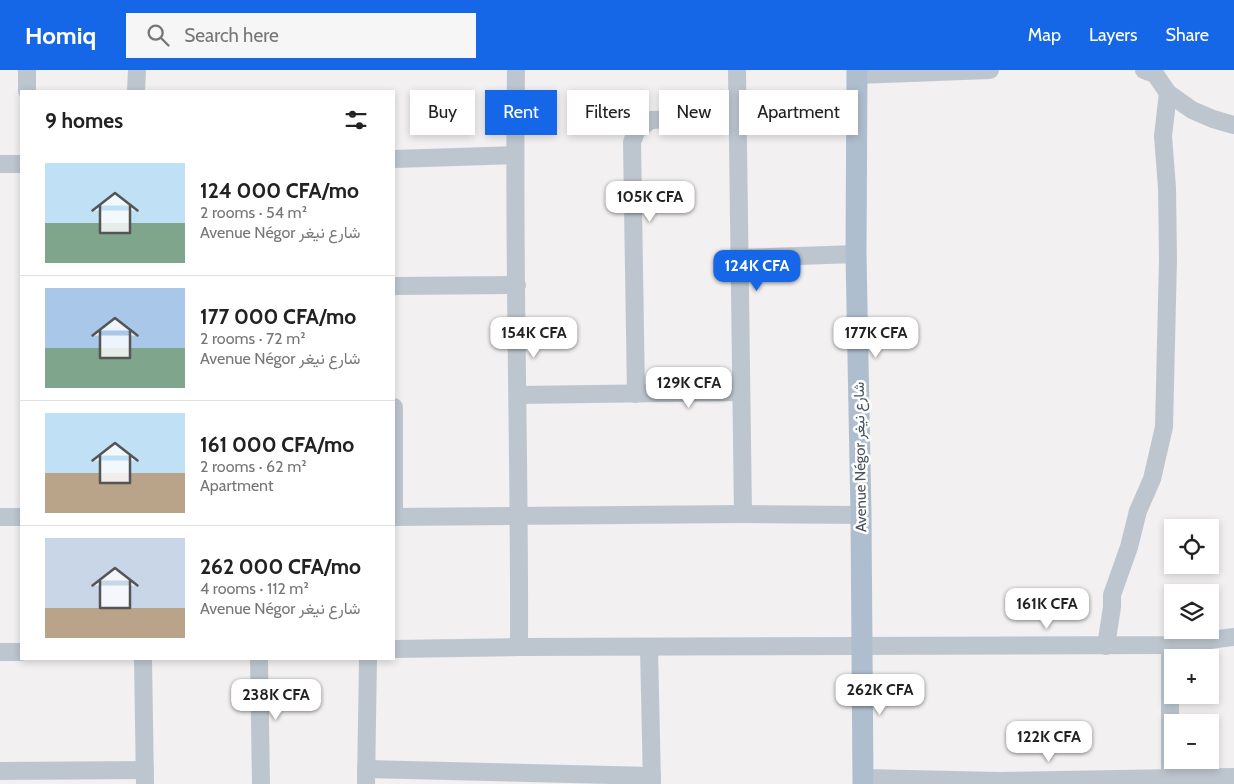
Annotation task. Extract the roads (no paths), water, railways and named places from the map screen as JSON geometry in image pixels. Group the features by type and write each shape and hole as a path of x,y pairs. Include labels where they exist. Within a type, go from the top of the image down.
{"main road":[{"name":"Avenue Négor شارع نيغر","path":"857,72 856,254 861,515 863,781"}],"street":[{"path":"27,70 27,90"},
{"path":"136,90 137,70"},
{"path":"516,70 515,155 520,516 519,647"},
{"path":"737,70 743,514"},
{"path":"857,72 990,70"},
{"path":"1144,70 1155,74 1168,92 1192,110 1213,119 1234,124"},
{"path":"1106,646 1112,595 1129,547 1138,510 1152,479 1164,427 1168,259 1167,188 1163,136 1168,92"},
{"path":"636,394 632,142 637,130 651,120 737,117"},
{"path":"395,159 515,155"},
{"path":"0,164 20,164"},
{"path":"740,258 856,254"},
{"path":"395,286 517,285"},
{"path":"518,395 741,392"},
{"path":"395,517 743,514 861,515"},
{"path":"0,517 20,517"},
{"path":"395,649 1106,646 1170,645 1234,637"},
{"path":"1170,645 1170,780"},
{"path":"368,660 366,777 652,780 649,647"},
{"path":"0,652 20,652"},
{"path":"0,771 145,777 143,660"},
{"path":"260,660 260,784"},
{"path":"863,781 1000,782 1170,780 1234,777"}]}
